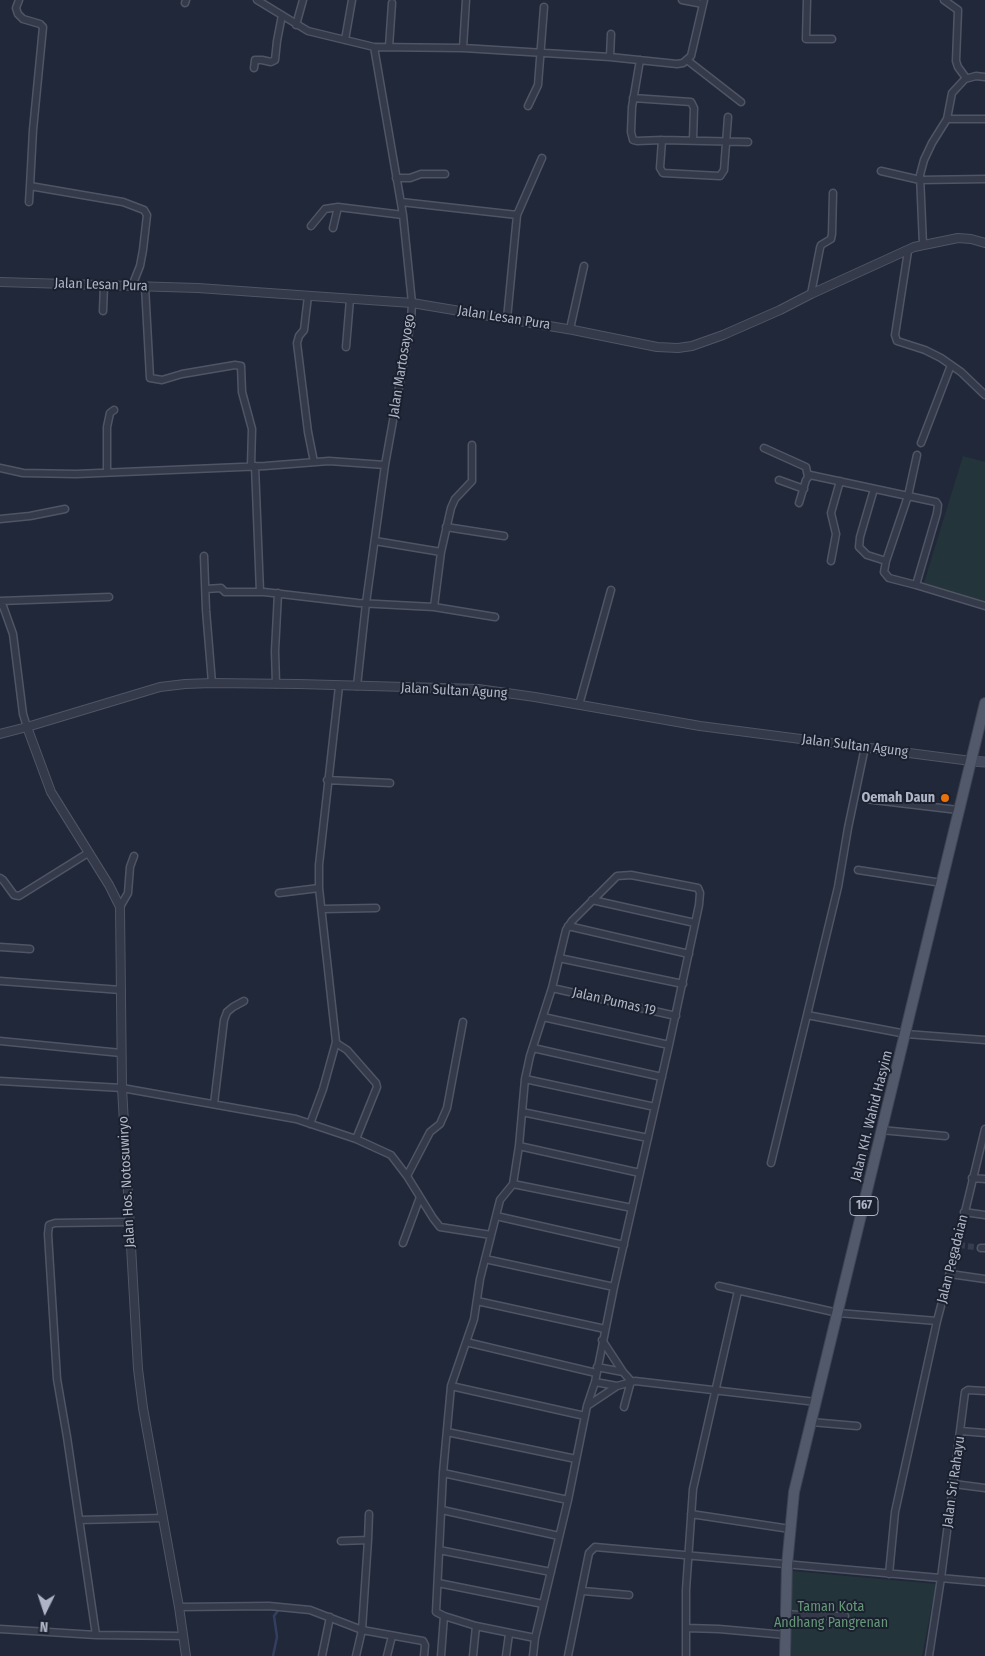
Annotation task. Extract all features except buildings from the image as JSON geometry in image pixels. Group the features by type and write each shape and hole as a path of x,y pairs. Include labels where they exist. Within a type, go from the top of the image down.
{"main road":[{"name":"Jalan KH. Wahid Hasyim","path":"785,1656 787,1565 794,1492 985,703"},
{"path":"971,761 985,762"}],"street":[{"path":"19,0 16,8 18,14 23,19 43,26 33,130 29,202"},
{"path":"258,0 308,31 374,47 463,48 610,57 677,64 688,60 693,50 704,2 682,0"},
{"path":"296,25 303,0"},
{"path":"345,40 352,0"},
{"path":"463,48 466,0"},
{"path":"807,0 806,39 832,39"},
{"path":"944,0 958,10 956,61 966,78"},
{"path":"389,47 392,3"},
{"path":"528,106 538,85 544,7"},
{"path":"254,68 255,60 271,62 275,60 282,15"},
{"path":"610,57 611,34"},
{"name":"Jalan Martosayogo","path":"358,686 366,603 386,465 406,353 412,303 403,215 374,47"},
{"path":"640,60 633,98 630,132 633,140 748,142"},
{"path":"688,60 741,102"},
{"path":"923,245 920,175 930,147 947,119 952,92 966,78 985,77"},
{"path":"633,98 691,102 694,108 693,140"},
{"path":"662,140 660,168 663,173 716,177 723,174 724,170 728,117"},
{"path":"947,119 985,119"},
{"path":"507,319 517,215 542,158"},
{"path":"881,171 920,180 985,179"},
{"path":"396,178 410,178 421,174 445,174"},
{"path":"30,186 124,202 146,212 140,266 132,286"},
{"path":"811,294 820,248 823,243 829,242 832,234 833,194"},
{"path":"401,202 517,215"},
{"path":"311,226 325,209 338,207 403,215"},
{"path":"333,228 338,207"},
{"name":"Jalan Lesan Pura","path":"0,282 198,288 412,303 570,329 665,348 686,348 701,344 780,310 908,250 958,238 985,243"},
{"path":"908,250 895,338 897,341 925,350 952,365 985,395"},
{"path":"570,329 584,266"},
{"path":"103,311 104,285"},
{"path":"145,286 150,378 162,380 182,374 235,365 242,366 242,392 252,430 252,466 260,592"},
{"path":"308,296 304,330 299,336 297,343 308,432 314,462"},
{"path":"346,348 350,299"},
{"path":"921,443 952,365"},
{"path":"108,472 107,427 110,413 114,410"},
{"path":"434,607 441,552 454,499 472,481 472,445"},
{"path":"764,448 806,467 808,477 799,503"},
{"path":"917,455 908,496 884,572 886,576 985,606"},
{"path":"0,468 38,474 76,474 314,462 351,461 386,465"},
{"path":"808,477 814,475 934,501 938,505 916,585"},
{"path":"779,480 804,488"},
{"path":"831,561 836,534 831,514 840,481"},
{"path":"874,489 860,537 859,547 867,556 886,561"},
{"path":"0,519 30,516 65,509"},
{"path":"446,527 504,536"},
{"path":"375,542 441,552"},
{"path":"204,556 212,683"},
{"path":"206,589 221,588 225,592 278,593 322,600 434,607 495,617"},
{"path":"579,705 611,590"},
{"path":"276,684 274,650 278,593"},
{"path":"27,728 23,714 12,634 1,603 109,597"},
{"name":"Jalan Sultan Agung","path":"0,734 27,728 160,687 185,684 276,684 478,689 700,726 971,761"},
{"path":"310,1124 324,1089 336,1043 319,888 319,865 339,686"},
{"name":"Jalan Hos. Notosuwiryo","path":"27,728 51,792 109,885 120,907 122,1088 138,1369 186,1656"},
{"path":"771,1163 838,887 864,747"},
{"path":"328,780 390,783"},
{"path":"865,798 958,810"},
{"path":"0,878 4,880 14,895 19,896 88,853"},
{"path":"120,907 128,893 130,868 134,856"},
{"path":"858,870 942,883"},
{"path":"533,1656 535,1638 568,1500 587,1406 676,1016 700,893 700,890 694,886 631,875 618,876 568,926 526,1079 513,1184 500,1200 485,1258 477,1301 451,1386 443,1474 436,1613 476,1626 535,1638"},
{"path":"279,893 319,888"},
{"path":"592,900 695,923"},
{"path":"322,909 376,908"},
{"path":"568,926 689,954"},
{"path":"0,947 30,949"},
{"path":"559,958 683,984"},
{"path":"0,981 121,990"},
{"name":"Jalan Pumas 19","path":"552,988 676,1016"},
{"path":"214,1104 224,1020 227,1012 233,1006 244,1001"},
{"path":"807,1015 906,1034 985,1040"},
{"path":"543,1018 669,1046"},
{"path":"407,1176 430,1132 440,1124 447,1108 463,1022"},
{"path":"0,1041 121,1053"},
{"path":"336,1043 350,1055 377,1087 356,1139"},
{"path":"533,1048 662,1077"},
{"path":"526,1079 655,1107"},
{"path":"0,1081 122,1088 288,1116 356,1139 391,1155 440,1227 491,1235"},
{"path":"522,1112 648,1138"},
{"name":"Jalan Pegadaian","path":"719,1286 838,1313 937,1321 958,1245 964,1212 985,1129"},
{"path":"881,1130 945,1136"},
{"path":"519,1146 640,1173"},
{"path":"972,1178 985,1179"},
{"path":"513,1184 632,1208"},
{"path":"403,1243 420,1197"},
{"path":"964,1212 985,1215"},
{"path":"496,1216 624,1246"},
{"path":"96,1635 57,1379 48,1234 50,1224 129,1222"},
{"path":"485,1258 614,1287"},
{"path":"950,1274 985,1279"},
{"path":"686,1656 686,1590 693,1489 738,1291"},
{"path":"477,1301 605,1329"},
{"path":"889,1574 895,1512 937,1321"},
{"path":"602,1340 632,1381"},
{"path":"466,1342 596,1370 624,1372"},
{"path":"624,1407 632,1381"},
{"path":"587,1406 617,1386 632,1381 816,1402"},
{"path":"594,1382 617,1386"},
{"path":"451,1386 585,1416"},
{"name":"Jalan Sri Rahayu","path":"929,1656 966,1392 972,1390 985,1391"},
{"path":"811,1422 857,1426"},
{"path":"447,1432 576,1460"},
{"path":"961,1432 985,1433"},
{"path":"443,1474 568,1500"},
{"path":"954,1484 985,1488"},
{"path":"442,1510 559,1536"},
{"path":"356,1656 362,1630 369,1514"},
{"path":"691,1514 790,1529"},
{"path":"79,1520 163,1518"},
{"path":"341,1540 368,1540"},
{"path":"568,1656 583,1591 589,1553 595,1548 985,1582"},
{"path":"439,1550 551,1572"},
{"path":"438,1583 543,1604"},
{"path":"583,1591 629,1595"},
{"path":"179,1608 287,1607 310,1610 362,1630 423,1641 425,1645 424,1656"},
{"path":"786,1614 845,1616"},
{"path":"441,1656 444,1616"},
{"path":"322,1656 330,1617"},
{"path":"473,1656 476,1626"},
{"path":"687,1628 720,1628 786,1635"},
{"path":"0,1629 96,1635 183,1636"},
{"path":"506,1656 509,1634"},
{"path":"387,1656 392,1636"}],"green space":[{"path":"963,456 985,462 985,603 924,583"},
{"name":"Taman Kota Andhang Pangrenan","path":"791,1571 936,1584 922,1656 789,1656"}],"waterway":[{"path":"273,1656 277,1637 274,1616 280,1608"}],"tunnel":[{"path":"959,1245 981,1248"}],"place":[{"name":"Oemah Daun","path":"945,798"}]}
